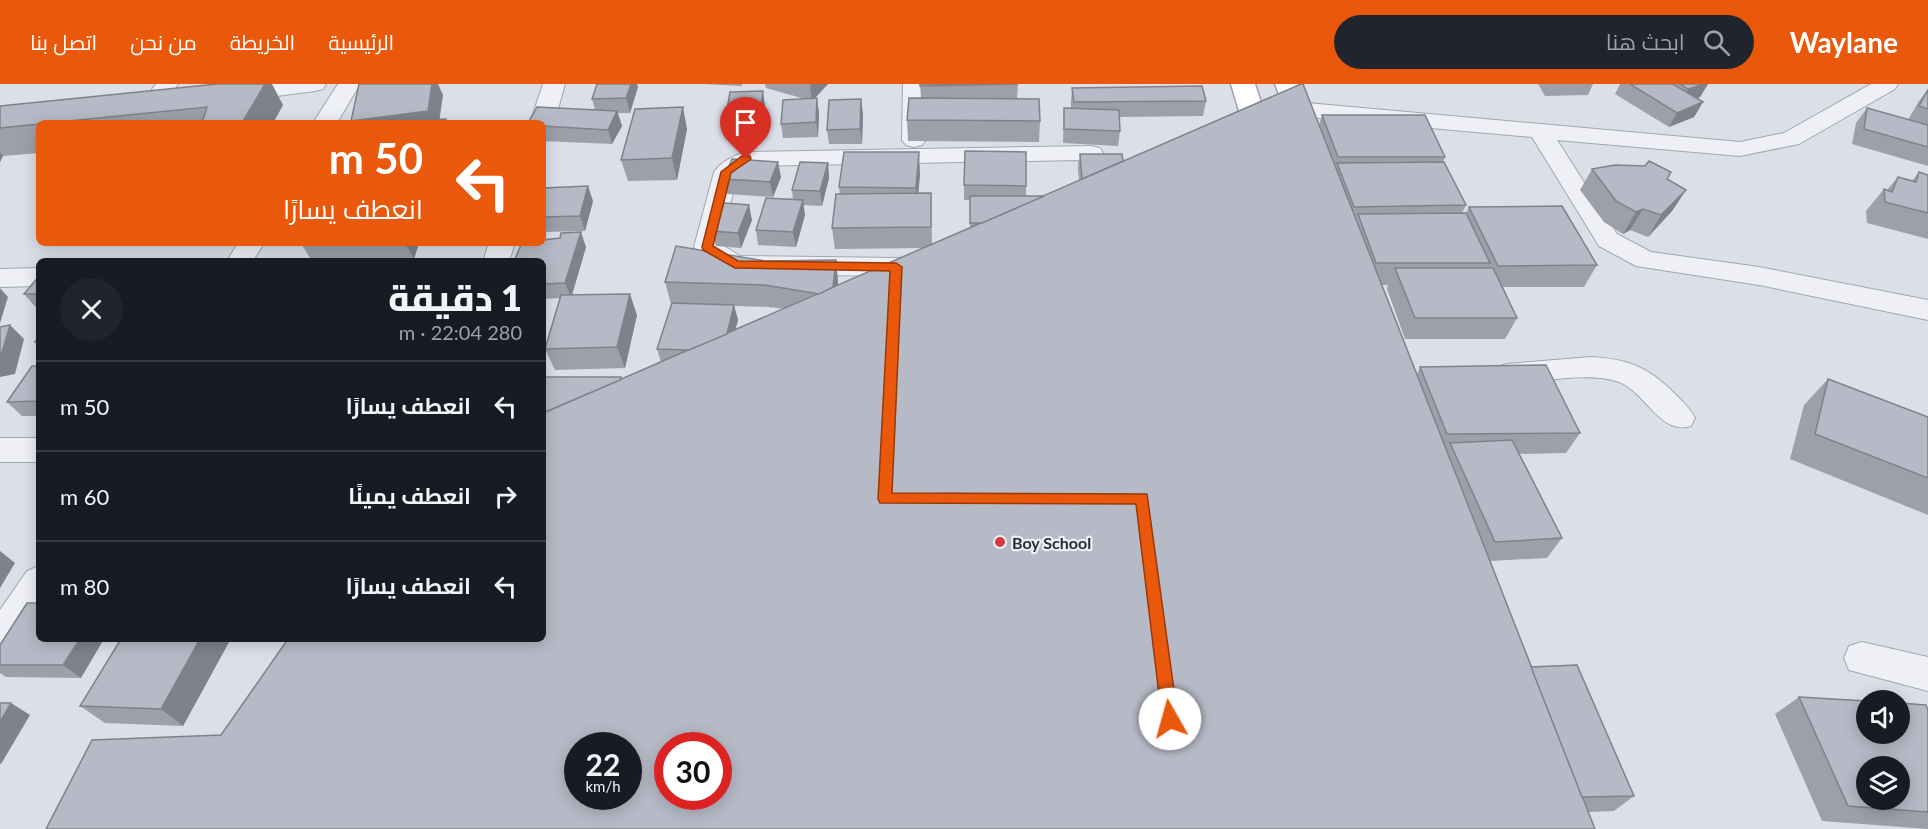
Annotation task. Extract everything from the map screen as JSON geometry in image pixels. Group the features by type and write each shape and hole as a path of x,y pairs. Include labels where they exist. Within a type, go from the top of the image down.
{"main road":[{"path":"1243,84 1271,173"},
{"path":"1291,97 1316,165"}],"street":[{"path":"167,84 141,106 187,101"},
{"path":"210,98 315,84"},
{"path":"327,120 349,84"},
{"path":"543,120 554,84"},
{"path":"914,84 914,156"},
{"path":"1291,97 1541,133 1740,149 1791,139 1887,84"},
{"path":"1541,133 1608,240 1645,260 1759,276 1928,310"},
{"path":"1091,153 1098,265 896,278 735,265 707,247 726,172 746,159 914,156 1091,153"},
{"path":"0,278 36,276"},
{"path":"1481,377 1588,367 1616,371 1635,377 1680,418"},
{"path":"0,450 36,450"},
{"path":"0,640 36,586"},
{"path":"1862,658 1928,674"}],"building":[{"path":"217,84 265,84 244,120 203,120 207,107 79,120 36,120 36,124 0,128 0,106"},
{"path":"359,84 432,84 428,111 351,120"},
{"path":"597,84 631,84 626,98 592,99"},
{"path":"920,84 1018,84 920,86"},
{"name":"Boy School","path":"1303,84 1595,829 46,829 92,740 221,735 286,642 546,642 546,412"},
{"path":"1630,84 1673,84 1703,102 1677,113"},
{"path":"1680,84 1704,84 1688,89"},
{"path":"1202,86 1206,101 1074,102 1072,88"},
{"path":"1928,90 1928,109 1919,106"},
{"path":"763,91 759,122 725,123 730,92"},
{"path":"817,98 816,122 781,124 783,100"},
{"path":"909,98 1039,99 1040,121 907,120"},
{"path":"861,99 860,129 827,130 829,100"},
{"path":"537,107 617,111 608,130 546,126 546,120 530,120"},
{"path":"683,107 672,158 621,160 635,109"},
{"path":"1064,108 1119,110 1120,131 1064,129"},
{"path":"1867,108 1928,125 1928,147 1864,129"},
{"path":"1322,115 1425,115 1445,157 1338,157"},
{"path":"965,151 1026,152 1026,186 964,185"},
{"path":"844,152 919,152 916,188 839,187"},
{"path":"1080,154 1122,154 1123,161 1082,179"},
{"path":"732,159 778,162 770,182 724,179"},
{"path":"1649,161 1671,172 1667,179 1686,190 1661,215 1643,209 1636,212 1616,201 1592,169 1615,165 1645,166"},
{"path":"800,162 828,163 820,191 792,190"},
{"path":"1444,162 1466,205 1354,207 1337,163"},
{"path":"1919,172 1928,175 1928,213 1885,202 1884,189 1892,192 1898,177 1916,182"},
{"path":"588,186 580,216 546,217 546,188"},
{"path":"931,193 931,227 832,228 836,194"},
{"path":"970,196 1044,196 982,223 970,223"},
{"path":"766,198 803,200 793,232 756,230"},
{"path":"724,203 749,205 738,233 712,231"},
{"path":"1562,206 1597,265 1498,266 1469,207"},
{"path":"1466,213 1490,263 1376,263 1358,214"},
{"path":"581,232 565,283 546,284 546,258 515,258 521,246 546,246 546,240 560,238 561,233"},
{"path":"676,246 765,261 836,260 833,287 819,294 765,285 665,282"},
{"path":"1395,268 1493,268 1517,318 1415,318"},
{"path":"36,280 36,294 24,294"},
{"path":"630,294 617,347 546,349 561,295"},
{"path":"672,303 734,305 727,334 689,350 657,349"},
{"path":"10,325 0,359 0,327"},
{"path":"1546,365 1580,433 1447,434 1420,367"},
{"path":"32,366 36,366 36,401 7,402"},
{"path":"546,377 621,377 620,380 546,412"},
{"path":"1828,379 1928,417 1928,478 1815,434"},
{"path":"1512,440 1562,538 1495,542 1450,443"},
{"path":"27,603 36,603 36,642 78,642 63,665 0,665 0,645"},
{"path":"119,642 198,642 161,709 80,706"},
{"path":"1577,665 1634,796 1582,797 1531,667"},
{"path":"1799,697 1856,700 1856,744 1910,744 1910,704 1926,705 1928,710 1928,812 1901,810 1910,810 1910,756 1856,756 1856,807 1848,806"},
{"path":"0,703 11,703 0,722"}],"place":[{"name":"Boy School","path":"1000,542"}],"route":[{"path":"746,159 726,172 707,247 735,265 896,267 885,499 1142,498 1170,719"}]}
